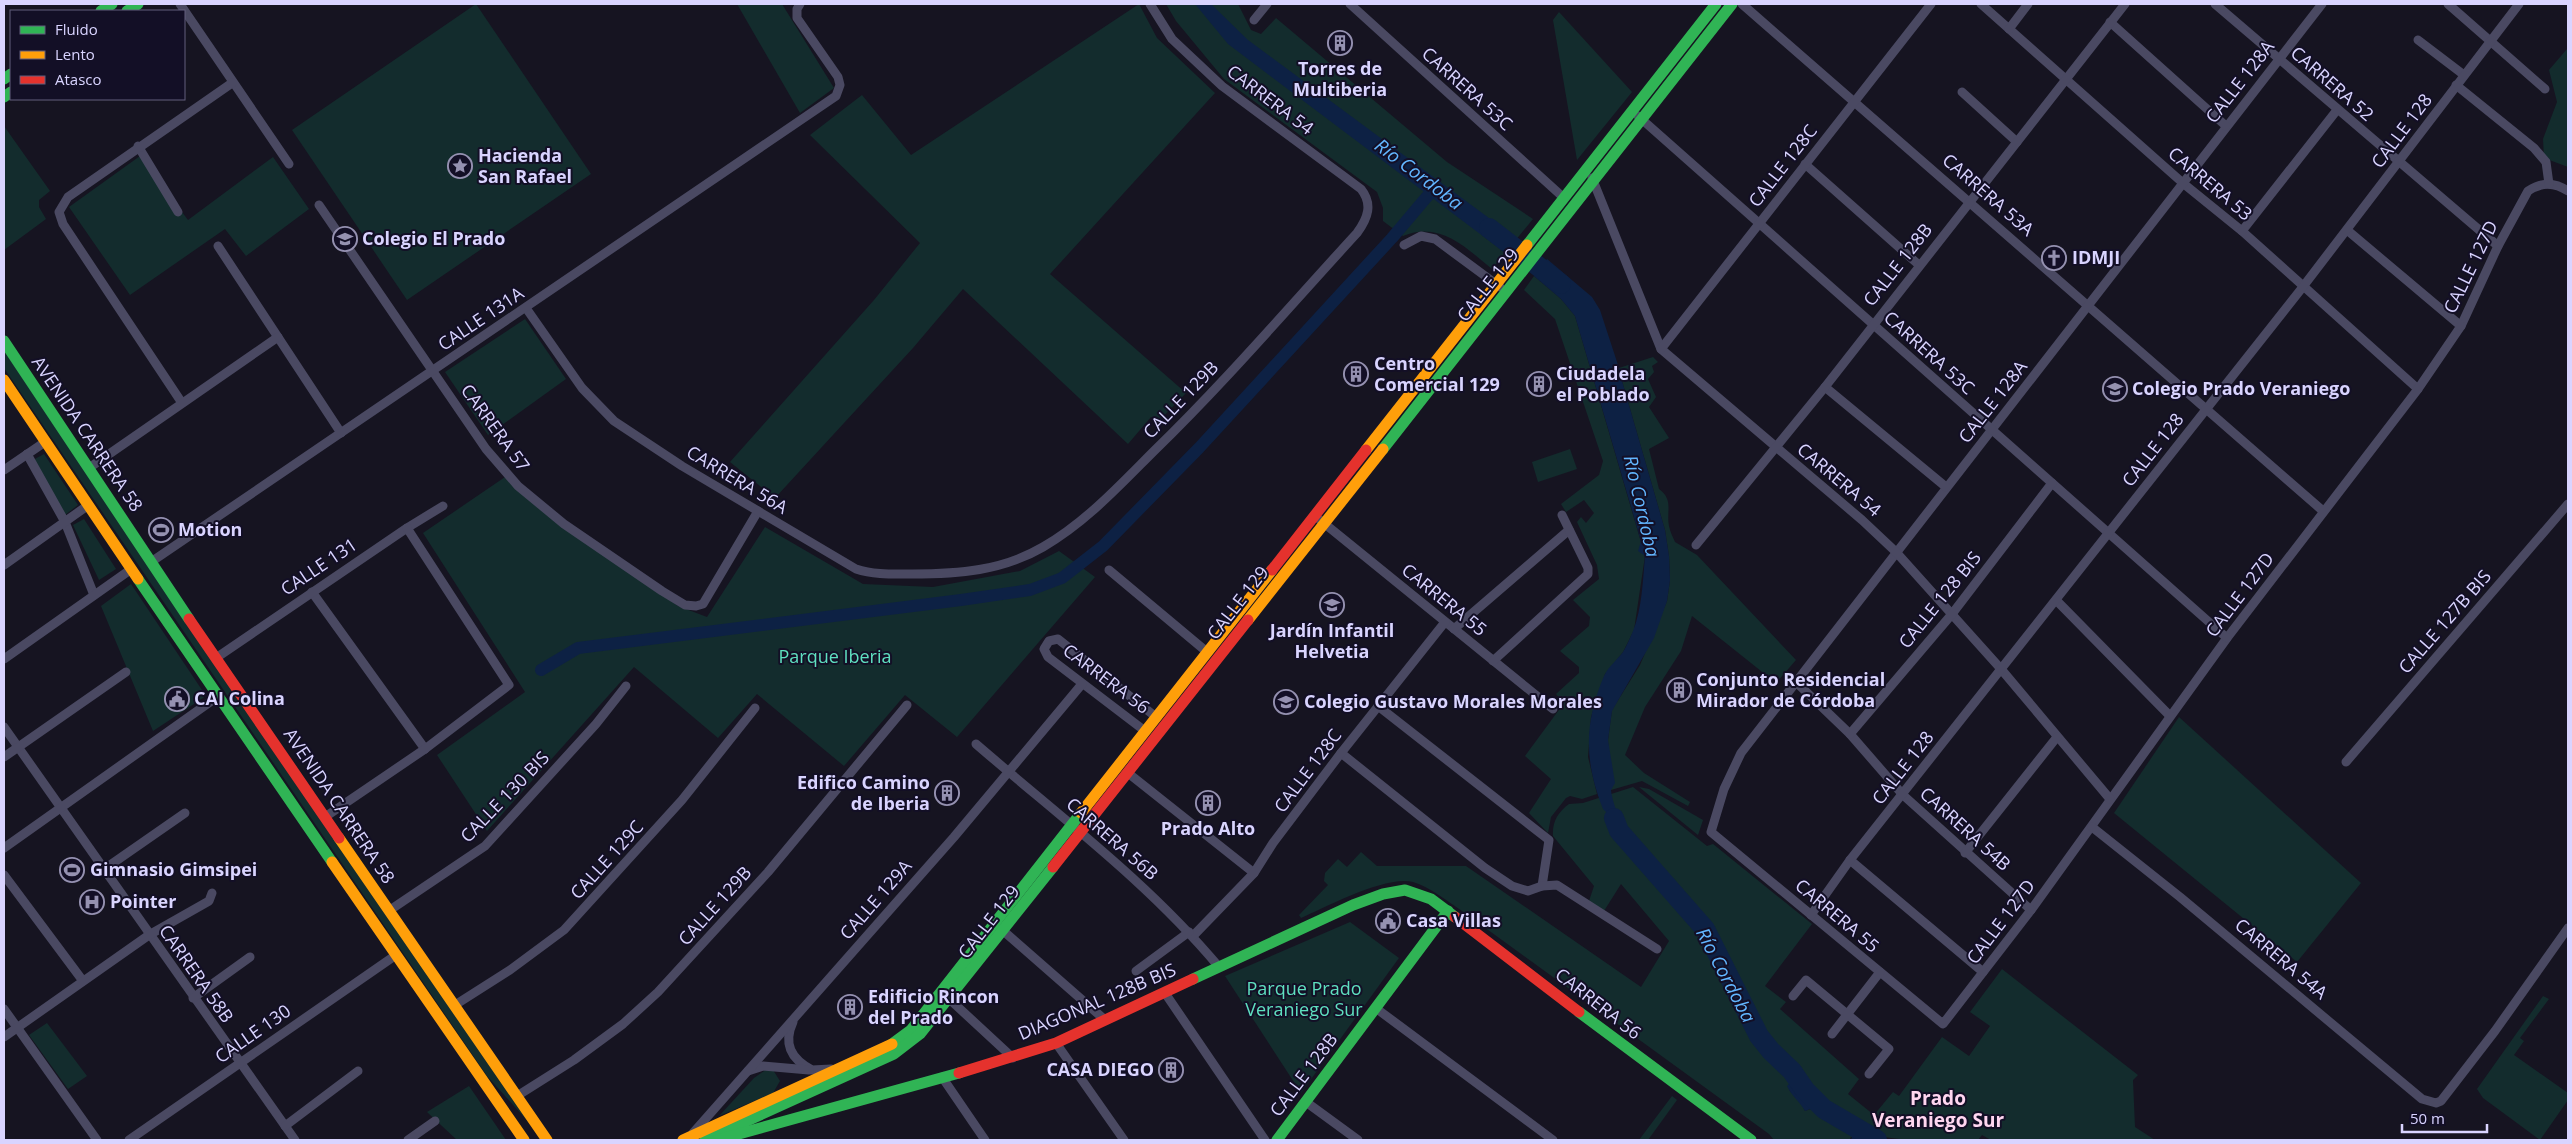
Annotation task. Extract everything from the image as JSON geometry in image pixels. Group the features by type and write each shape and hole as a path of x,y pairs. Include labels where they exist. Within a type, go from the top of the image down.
{"main road":[{"name":"CALLE 129","path":"1000,927 1081,833 1323,523 1501,288 1505,272 1716,4"},
{"name":"CALLE 129","path":"705,1140 844,1078 907,1046 920,1034 1072,826 1314,515 1501,288 1515,279 1732,4"},
{"name":"AVENIDA CARRERA 58","path":"4,341 216,658 547,1140"},
{"path":"4,380 7,393 45,442 217,697 524,1140"},
{"name":"DIAGONAL 128B BIS","path":"717,1140 1013,1058 1056,1043 1352,905 1405,890 1423,895"},
{"name":"CARRERA 56","path":"1423,895 1448,911 1681,1090 1752,1140"},
{"name":"CALLE 128B","path":"1277,1140 1448,911"},
{"name":"CALLE 129","path":"687,1137 904,1037 946,996"}],"street":[{"name":"CARRERA 54","path":"1150,4 1172,39 1222,86 1361,188 1366,196 1368,216"},
{"path":"1254,20 1267,4"},
{"name":"CARRERA 53C","path":"1350,4 1564,198"},
{"name":"CARRERA 53A","path":"1742,4 2323,511"},
{"name":"CALLE 128C","path":"1661,349 1931,4"},
{"name":"CARRERA 53","path":"1981,4 2184,184 2242,231 2302,288 2418,389"},
{"path":"2009,29 2028,4"},
{"name":"CALLE 128B","path":"1696,545 1825,387 2125,4"},
{"name":"CARRERA 52","path":"2215,4 2498,246"},
{"name":"CALLE 128A","path":"1711,832 1724,789 1741,753 2322,4"},
{"path":"2448,4 2545,88"},
{"name":"CALLE 128","path":"1810,915 1850,860 2302,288 2519,4"},
{"name":"CALLE 131A","path":"151,562 828,102 840,91 840,85 800,23 798,6"},
{"path":"185,12 289,164"},
{"path":"2110,22 2226,126"},
{"path":"2418,40 2464,75"},
{"path":"182,403 63,224 59,212 68,197 138,146 232,83"},
{"path":"2456,85 2534,148 2546,162 2549,184 2568,191"},
{"path":"1962,92 2017,142"},
{"name":"CARRERA 53C","path":"1632,110 1991,431 2227,638"},
{"path":"2242,231 2337,110"},
{"path":"138,146 178,212"},
{"path":"1805,164 1919,265"},
{"name":"CARRERA 54","path":"1588,166 1661,349 1862,520 1896,552 2001,670 2110,799"},
{"name":"CALLE 127D","path":"1943,1024 2031,910 2227,638 2418,389 2461,326 2498,246 2528,191 2536,186 2549,184"},
{"name":"CARRERA 57","path":"319,204 486,448 518,486 564,524 662,591 686,605 696,606 703,604 758,512"},
{"name":"CALLE 129B","path":"988,569 1013,561 1043,547 1097,508 1188,418 1357,233 1368,216"},
{"path":"2346,230 2461,326"},
{"path":"1404,245 1421,236 1435,239 1501,288"},
{"path":"218,246 341,433"},
{"name":"CARRERA 56A","path":"526,308 577,383 614,421 682,466 856,569 868,573 937,574 988,569"},
{"path":"89,468 278,337"},
{"path":"1825,387 1946,488"},
{"path":"4,470 45,442"},
{"path":"27,454 65,522 94,595"},
{"name":"CALLE 128 BIS","path":"1850,734 1952,614 2052,483"},
{"name":"CALLE 127B BIS","path":"2346,762 2568,504"},
{"path":"4,565 87,506"},
{"name":"CALLE 131","path":"216,658 407,528 443,506"},
{"name":"CARRERA 55","path":"1314,515 1553,710"},
{"path":"1493,661 1588,574 1588,568 1562,515"},
{"path":"325,817 425,749 509,685 407,528"},
{"path":"1454,629 1569,530"},
{"path":"4,659 130,570"},
{"path":"1109,570 1207,652"},
{"path":"312,592 425,749"},
{"path":"2056,600 2170,716"},
{"name":"CALLE 128C","path":"1136,971 1191,934 1254,873 1273,843 1341,753 1445,622"},
{"name":"CARRERA 56","path":"1145,731 1048,657 1044,649 1049,641 1058,639 1156,717"},
{"path":"4,757 126,672"},
{"name":"CARRERA 54B","path":"1797,683 1850,734 1903,795 2031,910"},
{"name":"CALLE 129A","path":"687,1137 797,1015 1008,773 1082,684"},
{"name":"CALLE 130 BIS","path":"390,910 485,846 596,724 626,686"},
{"path":"4,848 217,697"},
{"name":"CALLE 129B","path":"517,1096 574,1060 623,1024 658,992 768,872 908,705"},
{"path":"1378,706 1549,840 1542,886"},
{"name":"CALLE 129C","path":"455,1004 510,970 564,930 682,800 756,708"},
{"name":"CARRERA 58B","path":"4,727 193,998 295,1140"},
{"path":"1966,853 2057,737"},
{"name":"CARRERA 56B","path":"976,744 1145,888 1191,934 1219,967"},
{"path":"1341,753 1512,886 1528,891 1542,886 1557,885 1657,949"},
{"path":"1128,773 1254,873"},
{"path":"103,870 185,813"},
{"name":"CARRERA 54A","path":"2092,827 2189,904 2422,1099 2436,1103 2441,1101 2449,1092 2495,1032 2568,928"},
{"name":"CARRERA 55","path":"1711,832 1943,1024"},
{"path":"1850,860 1983,972"},
{"path":"4,875 83,981"},
{"path":"4,1036 149,935 209,901 212,893"},
{"path":"1000,927 1105,1020"},
{"name":"CALLE 130","path":"129,1140 396,955"},
{"path":"193,998 250,957"},
{"path":"1832,1034 1880,972"},
{"path":"1793,996 1806,980 1889,1049 1869,1074"},
{"path":"1165,993 1264,1140"},
{"path":"946,996 1013,1058"},
{"path":"4,1009 97,1140"},
{"path":"1376,1009 1553,1140"},
{"path":"797,1015 790,1028 788,1046 798,1061 812,1070"},
{"path":"1056,1043 1124,1140"},
{"name":"CALLE 129","path":"748,1071 763,1066 812,1070 840,1068"},
{"path":"285,1126 358,1071"},
{"path":"942,1077 984,1140"},
{"path":"1306,1102 1358,1140"},
{"path":"408,1140 435,1121"}],"green space":[{"path":"476,4 591,174 407,300 292,130"},
{"path":"737,4 782,4 834,88 800,113"},
{"path":"1139,4 1157,38 1215,93 1050,274 1186,393 1158,422 1151,417 1128,444 963,289 913,348 775,498 730,462 874,300 920,243 810,135 862,95 911,155"},
{"path":"1166,4 1238,4 1251,30 1261,34 1276,18 1447,162 1533,219 1492,269 1462,245 1440,234 1416,232 1403,236 1383,221 1383,208 1377,192 1224,79 1176,21"},
{"path":"1559,12 1632,92 1577,160 1553,20"},
{"path":"2567,49 2568,167 2544,158 2543,139 2557,102 2549,70"},
{"path":"4,126 50,191 39,200 39,207 46,219 4,250"},
{"path":"140,156 188,220 273,157 309,209 246,256 225,229 130,295 69,207"},
{"path":"1534,276 1561,299 1575,316 1645,556 1634,630 1623,652 1605,674 1591,717 1588,757 1597,794 1582,799 1570,796 1566,798 1551,817 1548,833 1529,813 1551,779 1525,756 1564,703 1556,694 1579,673 1579,667 1560,651 1589,626 1590,617 1573,600 1599,579 1597,565 1577,522 1581,517 1586,523 1594,513 1584,500 1566,512 1561,504 1599,475 1603,461 1555,319 1524,290"},
{"path":"525,319 566,379 488,435 445,372"},
{"path":"4,350 532,1126 487,1076 4,368"},
{"path":"1653,357 1658,362 1652,366 1654,372 1648,379 1656,397 1649,407 1669,438 1649,449 1659,489 1664,493 1668,502 1668,521 1675,542 1697,555 1796,660 1776,683 1692,616 1681,651 1645,707 1625,755 1644,773 1690,802 1688,806 1642,781 1611,790 1608,740 1612,710 1640,665 1667,601 1670,580 1665,530 1622,381 1627,372 1619,368"},
{"path":"1570,449 1577,469 1538,482 1532,462"},
{"path":"44,454 78,505 65,515 33,460"},
{"name":"Parque Iberia","path":"505,477 678,606 707,617 765,527 863,584 933,587 1020,571 1059,551 1095,577 957,737 905,695 844,766 757,694 718,738 634,667 487,831 437,755 525,692 423,533"},
{"path":"84,519 116,569 99,580 73,525"},
{"path":"131,584 206,696 153,731 101,606"},
{"path":"2179,717 2361,883 2297,962 2114,813"},
{"path":"1633,787 1707,846 1713,844 1812,924 1765,986 1786,1002 1780,1009 1859,1079 1848,1094 1874,1115 1893,1092 1899,1096 1942,1037 1969,1056 1990,1026 1970,1012 2002,969 2138,1075 2133,1080 2135,1127 2155,1140 1991,1140 1982,1135 1978,1140 1919,1140 1888,1137 1864,1130 1850,1138 1851,1140 1774,1140 1769,1134 1462,911 1426,887 1413,882 1388,883 1356,893 1301,918 1299,915 1328,885 1324,881 1325,873 1338,859 1347,867 1361,852 1377,866 1466,866 1641,987 1669,941 1621,884 1604,911 1589,901 1594,886 1553,836 1556,818 1562,810 1569,804 1583,803","holes":["1792,1081 1800,1086 1816,1107 1805,1111 1800,1101 1789,1090"]},
{"path":"1639,787 1649,789 1703,820 1698,835"},
{"name":"Parque Prado Veraniego Sur","path":"1350,922 1399,958 1301,1093 1225,976"},
{"path":"2543,996 2549,999 2520,1038 2524,1041 2514,1055 2568,1093 2568,1100 2540,1140 2483,1098 2477,1089"},
{"path":"47,1023 87,1076 68,1089 29,1035"},
{"path":"767,1069 773,1070 780,1081 773,1093 719,1116 754,1078"},
{"path":"469,1086 506,1140 457,1140 427,1112"},
{"path":"1672,1096 1677,1100 1648,1140 1639,1140"}],"water":[{"path":"1195,4 1211,4 1248,40 1516,238 1504,252 1228,44"},
{"path":"1547,259 1592,297 1600,310 1619,368 1627,372 1622,381 1665,530 1669,556 1670,580 1667,601 1654,638 1612,711 1608,740 1615,783 1611,790 1619,828 1628,831 1628,844 1631,848 1627,849 1621,834 1615,832 1604,818 1607,813 1603,809 1592,775 1589,742 1590,726 1597,693 1604,676 1623,652 1636,622 1642,594 1645,556 1638,551 1641,541 1575,316 1561,299 1534,276"},
{"path":"1792,1081 1816,1107 1805,1111 1787,1086"},
{"path":"1864,1130 1872,1136 1888,1140 1851,1140 1853,1134"}],"waterway":[{"path":"541,670 578,648 961,600 1030,590 1062,578 1103,546 1199,448 1392,238 1436,186"},
{"name":"Río Cordoba","path":"1489,228 1561,284"},
{"name":"Río Cordoba","path":"1614,818 1619,831 1705,929 1759,1036 1771,1051 1792,1071 1805,1090 1824,1109 1877,1140"}],"traffic: fast":[{"path":"103,10 112,4"},
{"path":"129,10 138,4"},
{"path":"1527,245 1716,4"},
{"path":"1383,449 1732,4"},
{"path":"4,79 10,75"},
{"path":"4,97 10,93"},
{"path":"4,341 189,619"},
{"path":"138,579 332,862"},
{"path":"892,1044 911,1030 1081,813"},
{"path":"705,1140 894,1054 920,1034 1053,867"},
{"path":"1193,979 1353,905 1383,894 1405,890 1431,899 1455,917"},
{"path":"1277,1140 1448,911"},
{"path":"1579,1012 1751,1140"},
{"path":"717,1140 959,1073"}],"traffic: slow":[{"path":"1366,450 1527,245"},
{"path":"4,380 138,579"},
{"path":"1248,620 1383,449"},
{"path":"1081,813 1272,570"},
{"path":"339,838 547,1140"},
{"path":"332,862 524,1140"},
{"path":"683,1140 892,1044"}],"traffic: jam":[{"path":"1272,570 1366,450"},
{"path":"189,619 339,838"},
{"path":"1053,867 1248,620"},
{"path":"1455,917 1579,1012"},
{"path":"959,1073 1056,1043 1193,979"}],"place":[{"name":"Torres de Multiberia","path":"1340,43"},
{"name":"Hacienda San Rafael","path":"460,166"},
{"name":"Colegio El Prado","path":"345,239"},
{"name":"IDMJI","path":"2054,258"},
{"name":"Centro Comercial 129","path":"1356,374"},
{"name":"Ciudadela el Poblado","path":"1539,384"},
{"name":"Colegio Prado Veraniego","path":"2115,389"},
{"name":"Motion","path":"161,530"},
{"name":"Jardín Infantil Helvetia","path":"1332,605"},
{"name":"Conjunto Residencial Mirador de Córdoba","path":"1679,690"},
{"name":"CAI Colina","path":"177,699"},
{"name":"Colegio Gustavo Morales Morales","path":"1286,702"},
{"name":"Edifico Camino de Iberia","path":"947,793"},
{"name":"Prado Alto","path":"1208,803"},
{"name":"Gimnasio Gimsipei","path":"72,870"},
{"name":"Pointer","path":"92,902"},
{"name":"Casa Villas","path":"1388,921"},
{"name":"Edificio Rincon del Prado","path":"850,1007"},
{"name":"CASA DIEGO","path":"1171,1070"}],"district":[{"name":"Prado Veraniego Sur","path":"1938,1109"}]}
